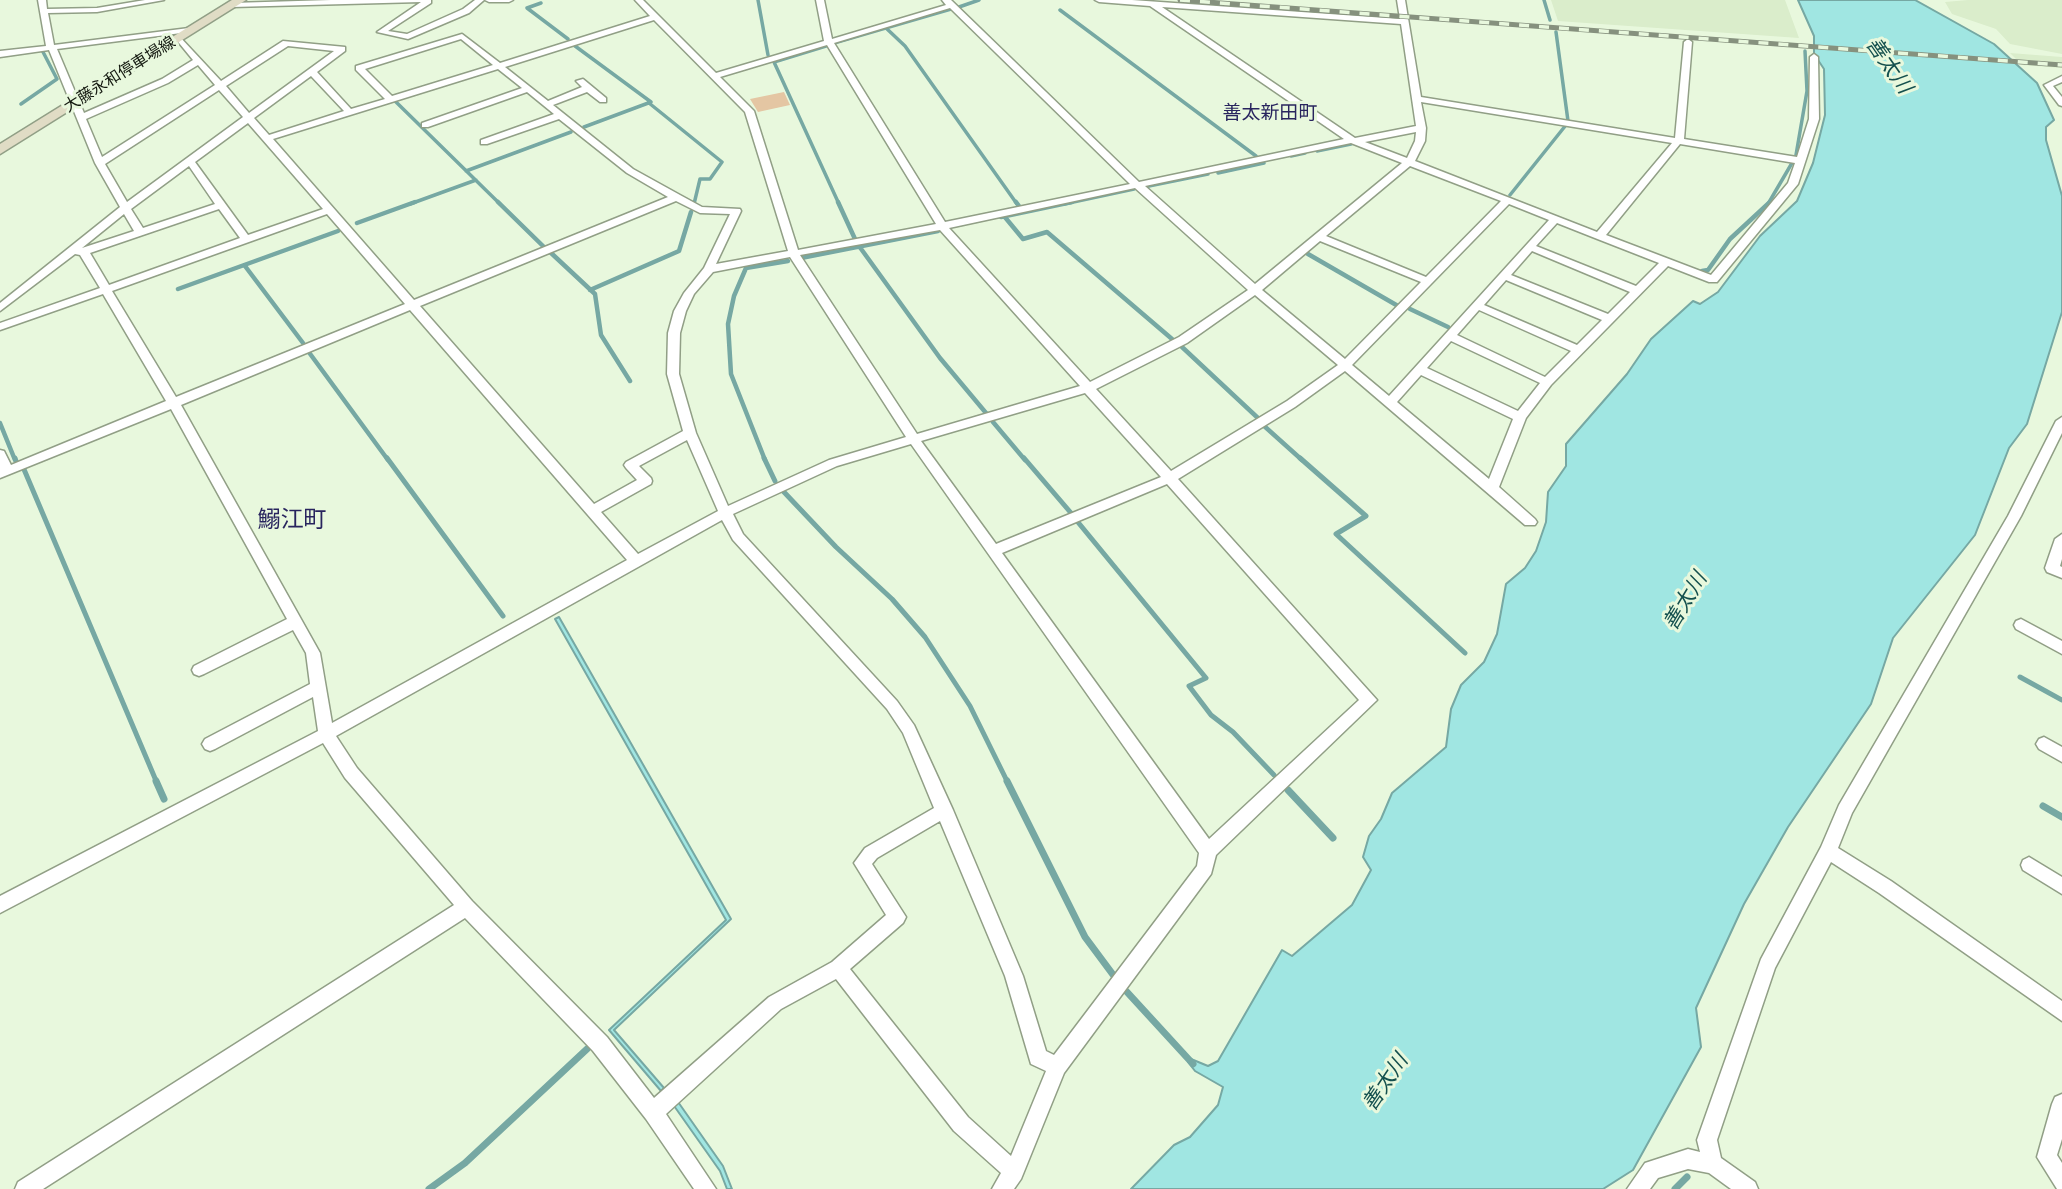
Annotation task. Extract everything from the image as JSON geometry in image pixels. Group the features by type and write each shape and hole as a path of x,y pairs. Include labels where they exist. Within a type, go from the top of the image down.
{"main road":[{"name":"大藤永和停車場線","path":"2,147 236,3"}],"street":[{"path":"42,0 51,47 74,104 100,163 141,233"},
{"path":"43,11 97,10 160,0"},
{"path":"236,3 421,0"},
{"path":"429,0 381,32 408,37 466,11 480,0"},
{"path":"489,0 509,0"},
{"path":"639,0 749,111 794,255 914,439 1208,851"},
{"path":"820,0 828,41 942,226 1368,701 1208,851 1205,869 1057,1067 1014,1172 1002,1189"},
{"path":"1099,0 1405,22"},
{"path":"0,905 326,734 635,560 726,512 833,463 1088,388 1183,340 1255,290 1408,163 1420,141 1421,128 1401,0"},
{"path":"715,76 950,3 1136,184 1255,290 1530,522"},
{"path":"1152,4 1353,140 1713,280 1793,184 1814,119 1814,57"},
{"path":"268,138 655,17"},
{"path":"0,54 185,34 199,60 635,560"},
{"path":"390,99 359,68 462,36 631,171 700,210 736,211 709,270 689,293 674,333 673,374 690,433 738,537 892,705 909,730 1014,976 1038,1057 1057,1067"},
{"path":"1599,236 1679,140 1688,42"},
{"path":"0,308 78,251 125,208 342,49 286,43 100,163"},
{"path":"80,118 165,81 199,60"},
{"path":"311,71 349,112"},
{"path":"2062,79 2048,85 2062,103"},
{"path":"580,81 603,100"},
{"path":"547,104 589,88"},
{"path":"425,125 528,89"},
{"path":"1417,99 1802,161"},
{"path":"484,142 561,115"},
{"path":"709,270 942,226 1136,184 1421,128"},
{"path":"190,161 246,239"},
{"path":"0,454 3,473 676,197"},
{"path":"993,551 1168,479 1291,404 1345,366 1507,201"},
{"path":"78,251 141,233 221,205"},
{"path":"0,327 329,210"},
{"path":"1390,402 1555,219"},
{"path":"1321,237 1429,282"},
{"path":"1530,247 1638,291"},
{"path":"78,251 105,289 173,402 313,653 326,734 351,773 466,907 600,1044 653,1112 706,1189"},
{"path":"1492,488 1520,417 1547,382 1666,262"},
{"path":"1505,276 1609,319"},
{"path":"1478,306 1579,350"},
{"path":"1451,337 1547,382"},
{"path":"1421,370 1520,417"},
{"path":"1713,1164 1707,1140 1767,965 1828,851 1845,810 2014,516 2062,421"},
{"path":"592,511 646,481 630,465 690,433"},
{"path":"2062,539 2052,568 2062,573"},
{"path":"200,670 295,622"},
{"path":"2021,625 2062,648"},
{"path":"209,744 318,687"},
{"path":"2045,744 2062,755"},
{"path":"653,1112 775,1003 838,968 897,917 862,863 871,853 945,810"},
{"path":"1828,851 2062,1013"},
{"path":"2029,865 2062,886"},
{"path":"25,1189 466,907"},
{"path":"838,968 961,1124 1014,1172"},
{"path":"2062,1104 2047,1157 2062,1181"},
{"path":"1637,1189 1652,1170 1688,1159 1713,1164 1748,1189"}],"shaded area":[{"path":"1551,0 1785,0 1799,38 1558,21"},
{"path":"2062,0 2062,54 2010,44 1996,29 1952,14 1945,2"},
{"path":"2010,53 2062,57 2062,68 2022,65"},
{"path":"784,92 790,105 758,112 750,99"}],"water":[{"name":"善太川","path":"1798,0 1915,0 1994,44 2037,83 2054,120 2046,127 2046,140 2062,196 2062,312 2027,424 2009,448 1975,535 1893,638 1871,704 1788,827 1744,904 1696,1008 1701,1047 1633,1170 1603,1189 1131,1189 1174,1145 1190,1137 1218,1105 1223,1087 1195,1071 1188,1062 1191,1059 1208,1066 1218,1061 1282,950 1292,956 1352,905 1371,870 1363,857 1369,836 1381,819 1392,793 1446,747 1451,709 1461,685 1484,662 1497,634 1506,584 1525,568 1536,551 1546,522 1548,492 1566,466 1566,444 1627,374 1651,339 1693,301 1700,304 1718,292 1760,236 1797,201 1813,163 1825,115 1824,69 1814,54 1814,36"},
{"path":"559,617 731,919 614,1030 664,1088 661,1091 609,1030 726,920 555,619"},
{"path":"676,1099 723,1166 732,1189 727,1189 720,1171 672,1103"}],"waterway":[{"path":"758,0 768,55"},
{"path":"959,7 979,0"},
{"path":"1544,0 1550,20"},
{"path":"541,3 527,8 568,39"},
{"path":"834,43 951,9"},
{"path":"1060,10 1256,156"},
{"path":"886,28 905,46 1017,204"},
{"path":"1556,32 1568,121"},
{"path":"571,43 651,102 584,127"},
{"path":"826,46 774,62 839,204"},
{"path":"21,104 57,79 42,50"},
{"path":"1796,155 1807,91 1805,51"},
{"path":"395,101 466,171"},
{"path":"649,103 722,162 710,179 700,179 694,204"},
{"path":"1510,195 1566,125"},
{"path":"466,171 571,132"},
{"path":"1317,151 1351,144"},
{"path":"1291,156 1305,153"},
{"path":"1218,173 1264,163"},
{"path":"1768,204 1792,163"},
{"path":"466,171 476,180"},
{"path":"1144,187 1208,174"},
{"path":"410,204 476,180"},
{"path":"476,180 500,204"},
{"path":"1064,204 1134,189"},
{"path":"357,223 415,202"},
{"path":"498,202 545,248"},
{"path":"838,202 855,239"},
{"path":"1016,202 1019,206"},
{"path":"1004,216 1072,202"},
{"path":"1702,271 1708,270 1730,239 1768,204"},
{"path":"590,290 679,251 691,212"},
{"path":"1004,216 1023,239 1047,232 1172,339"},
{"path":"178,289 338,231"},
{"path":"859,246 938,231"},
{"path":"801,258 859,246"},
{"path":"859,246 940,358 986,413"},
{"path":"550,252 590,290"},
{"path":"1308,254 1398,306"},
{"path":"765,460 731,374 728,324 734,296 746,268 788,261"},
{"path":"245,266 303,343"},
{"path":"590,290 595,294 601,335 630,381"},
{"path":"1410,309 1448,327"},
{"path":"1182,347 1259,419"},
{"path":"308,351 388,460"},
{"path":"993,422 1025,460"},
{"path":"0,423 15,460"},
{"path":"1263,425 1302,460"},
{"path":"387,458 503,616"},
{"path":"764,458 775,481"},
{"path":"1024,458 1071,513"},
{"path":"1300,458 1366,516 1336,534 1465,653"},
{"path":"23,467 157,783"},
{"path":"783,491 836,547 892,599 925,637 970,706 1008,783"},
{"path":"1077,521 1206,678 1189,686 1211,715 1233,732 1274,775"},
{"path":"2020,677 2062,700"},
{"path":"156,781 164,799"},
{"path":"1008,783 1085,937 1114,976"},
{"path":"1288,790 1333,838"},
{"path":"2043,806 2062,817"},
{"path":"1127,992 1193,1064"},
{"path":"429,1189 465,1163 587,1049"},
{"path":"1675,1189 1687,1177"}],"railway":[{"path":"1180,0 2062,65"}],"district":[{"name":"善太新田町","path":"1270,114"},
{"name":"鰯江町","path":"292,521"}]}
